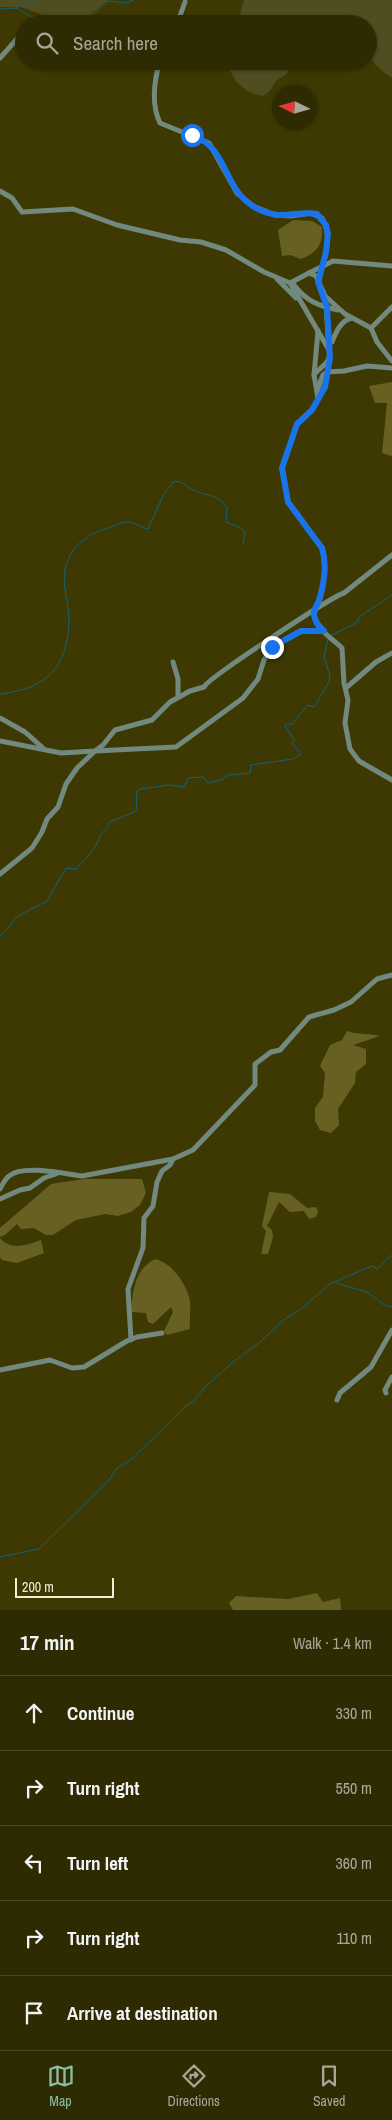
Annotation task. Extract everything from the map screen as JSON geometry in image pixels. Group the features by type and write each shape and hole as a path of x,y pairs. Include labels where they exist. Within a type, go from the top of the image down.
{"street":[{"path":"180,15 185,2"},
{"path":"0,58 15,41"},
{"path":"159,70 154,109 160,124 209,143 237,193 253,206 275,215 290,216 311,213 322,218 328,234 324,263 318,282"},
{"path":"0,191 12,198 22,212 73,209 117,224 180,240 201,242 226,250 274,276 291,282 301,295 316,304 340,310"},
{"path":"385,265 392,260"},
{"path":"291,282 310,274 324,263 346,261 392,266"},
{"path":"310,274 316,276 327,307 330,347 329,362 325,387 318,393 312,410 297,424 282,468 288,502 322,548 324,555 324,576 320,599 314,614 317,625 342,648 344,682 348,700 345,715 350,749 359,760 392,780"},
{"path":"274,276 300,302"},
{"path":"291,282 300,302 330,347"},
{"path":"324,296 340,310 371,328 382,350 392,361"},
{"path":"371,328 392,307"},
{"path":"330,347 342,323 346,319 352,318"},
{"path":"318,329 314,375 318,393"},
{"path":"314,375 329,362"},
{"path":"327,372 367,366 392,368"},
{"path":"0,874 32,848 42,832 47,819 58,807 66,784 76,768 103,745 115,730 152,720 167,704 178,697 204,687 206,683 228,670 283,628 344,593 392,555"},
{"path":"0,741 72,754 96,750 176,747 243,698 258,679 264,660 272,647 301,631 328,634"},
{"path":"346,687 376,662 392,653"},
{"path":"172,662 178,679 178,697"},
{"path":"0,718 24,732 45,750"},
{"path":"0,1199 20,1190 30,1188 44,1178 62,1173 68,1172 82,1176 173,1159 193,1150 255,1085 255,1064 266,1055 280,1050 309,1017 334,1010 351,1002 377,979 392,975"},
{"path":"131,1340 128,1289 143,1248 144,1218 153,1206 157,1182 162,1171 173,1159"},
{"path":"0,1189 10,1175 15,1172 40,1170 62,1173"},
{"path":"337,1400 340,1393 371,1367 392,1330"},
{"path":"0,1370 50,1360 72,1368 84,1367 131,1340 162,1333"},
{"path":"386,1393 385,1390 392,1377"}],"shaded area":[{"path":"0,0 108,0 90,15 43,15 21,7 0,7"},
{"path":"244,0 392,0 392,78 377,66 377,15 240,15"},
{"path":"230,70 289,70 263,96 256,95 245,89 235,79"},
{"path":"293,220 312,221 322,227 322,239 318,247 312,254 301,259 290,255 282,256 278,230"},
{"path":"392,382 392,456 382,453 387,403 375,403 369,386"},
{"path":"347,1031 380,1036 353,1045 366,1049 366,1064 356,1072 355,1083 338,1109 339,1125 331,1133 320,1130 315,1121 315,1108 323,1097 325,1073 320,1066 330,1045 342,1040"},
{"path":"84,1179 142,1179 146,1193 140,1205 131,1212 118,1216 105,1214 76,1220 53,1235 46,1235 34,1228 21,1229 17,1224 0,1237 0,1228 51,1184"},
{"path":"269,1192 290,1194 307,1208 316,1207 318,1211 316,1217 309,1219 304,1211 290,1212 279,1202 267,1226 272,1230 273,1237 268,1254 261,1254 266,1231 262,1226"},
{"path":"0,1238 14,1246 41,1240 44,1253 17,1263 2,1260 0,1257"},
{"path":"155,1259 167,1264 186,1288 190,1301 190,1329 167,1335 164,1331 173,1312 171,1307 153,1324 148,1322 146,1313 131,1312 134,1289 139,1275"},
{"path":"317,1593 323,1602 340,1598 341,1610 233,1610 229,1603 236,1596 288,1599"}],"waterway":[{"path":"16,8 34,0"},
{"path":"93,15 108,1 125,3 134,0"},
{"path":"0,9 16,8 28,15"},
{"path":"0,694 30,687 42,681 59,663 68,637 69,620 64,582 65,570 74,550 85,539 98,531 122,523 130,522 148,529 163,496 173,482 181,482 191,489 215,497 223,503 227,508 226,522 241,528 245,533 243,543"},
{"path":"330,636 358,622 358,618 392,595"},
{"path":"0,937 18,916 47,901 66,868 76,869 81,864 95,847 101,834 108,827 108,823 136,811 137,791 140,789 169,785 184,787 188,778 203,777 208,783 221,780 228,775 250,773 251,765 293,759 301,754 292,743 294,740 285,726 287,724 291,725 308,705 314,707 329,682 330,676 324,657 328,639"},
{"path":"0,1557 39,1549 110,1479 117,1468 131,1460 187,1405 194,1401 206,1386 233,1362 259,1343 282,1321 301,1309 330,1284 372,1266 377,1269 392,1255"},
{"path":"336,1283 367,1292 384,1305 392,1307"}],"route":[{"path":"192,135 209,143 222,163 237,193 248,203 275,215 317,214 326,225 328,234 324,263 318,282 327,307 330,337 330,358 325,387 318,396 312,410 297,424 282,468 285,494 288,502 322,548 324,555 324,576 320,599 314,614 317,625 324,631 301,631 272,647"}]}
